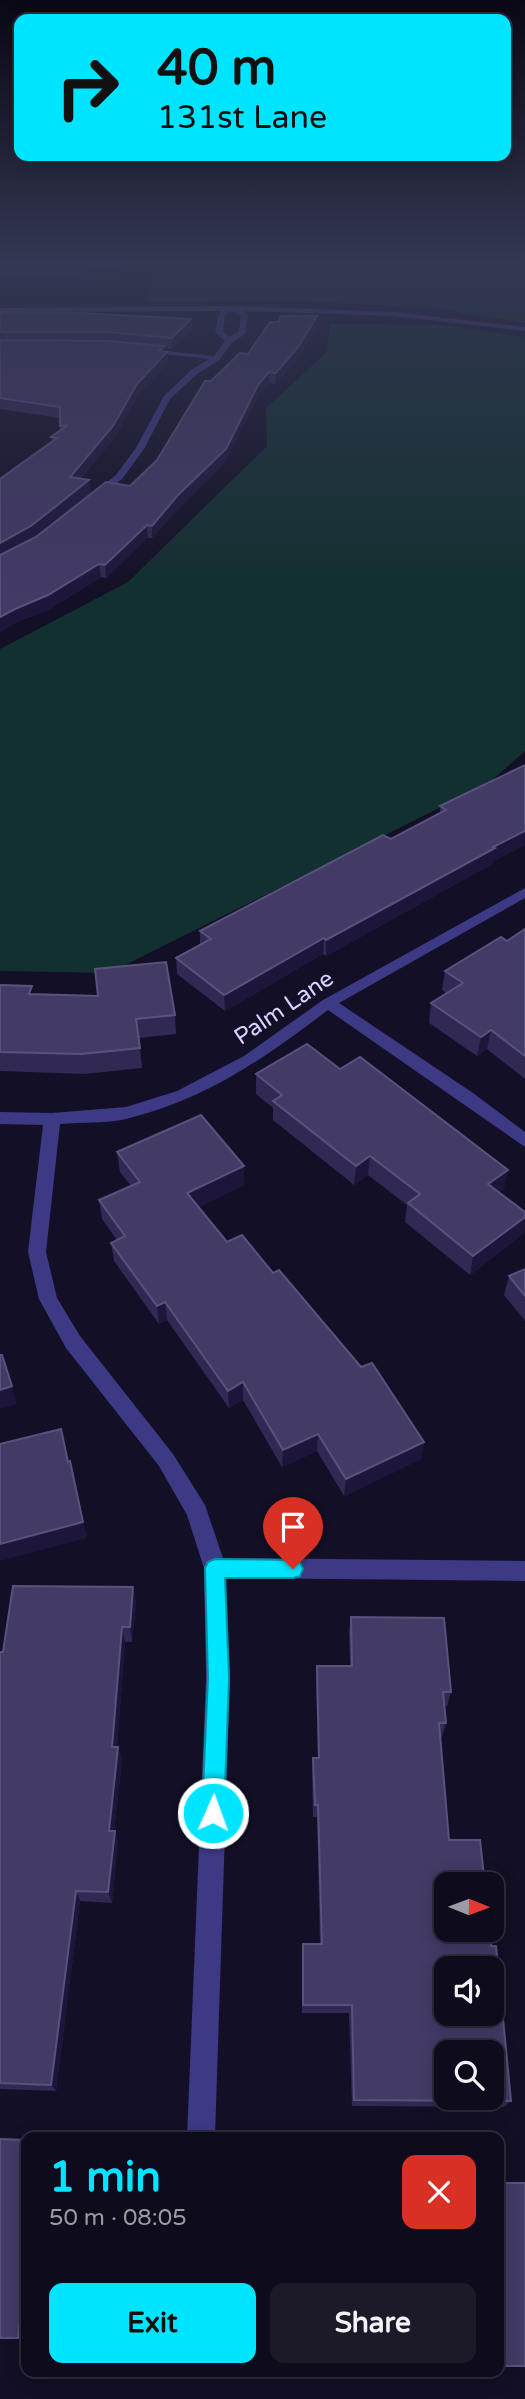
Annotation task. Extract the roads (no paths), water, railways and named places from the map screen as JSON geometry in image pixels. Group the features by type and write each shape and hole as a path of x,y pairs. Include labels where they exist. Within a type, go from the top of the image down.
{"street":[{"path":"82,507 119,477 140,449 167,398 193,373"},
{"name":"Palm Lane","path":"0,1118 52,1119 127,1113 183,1095 250,1060 328,1003 525,892"},
{"path":"328,1003 467,1097 525,1141"},
{"path":"52,1119 37,1252 48,1299 73,1342 166,1461 197,1511 215,1568 218,1678 201,2132"},
{"path":"215,1568 525,1571"}]}
